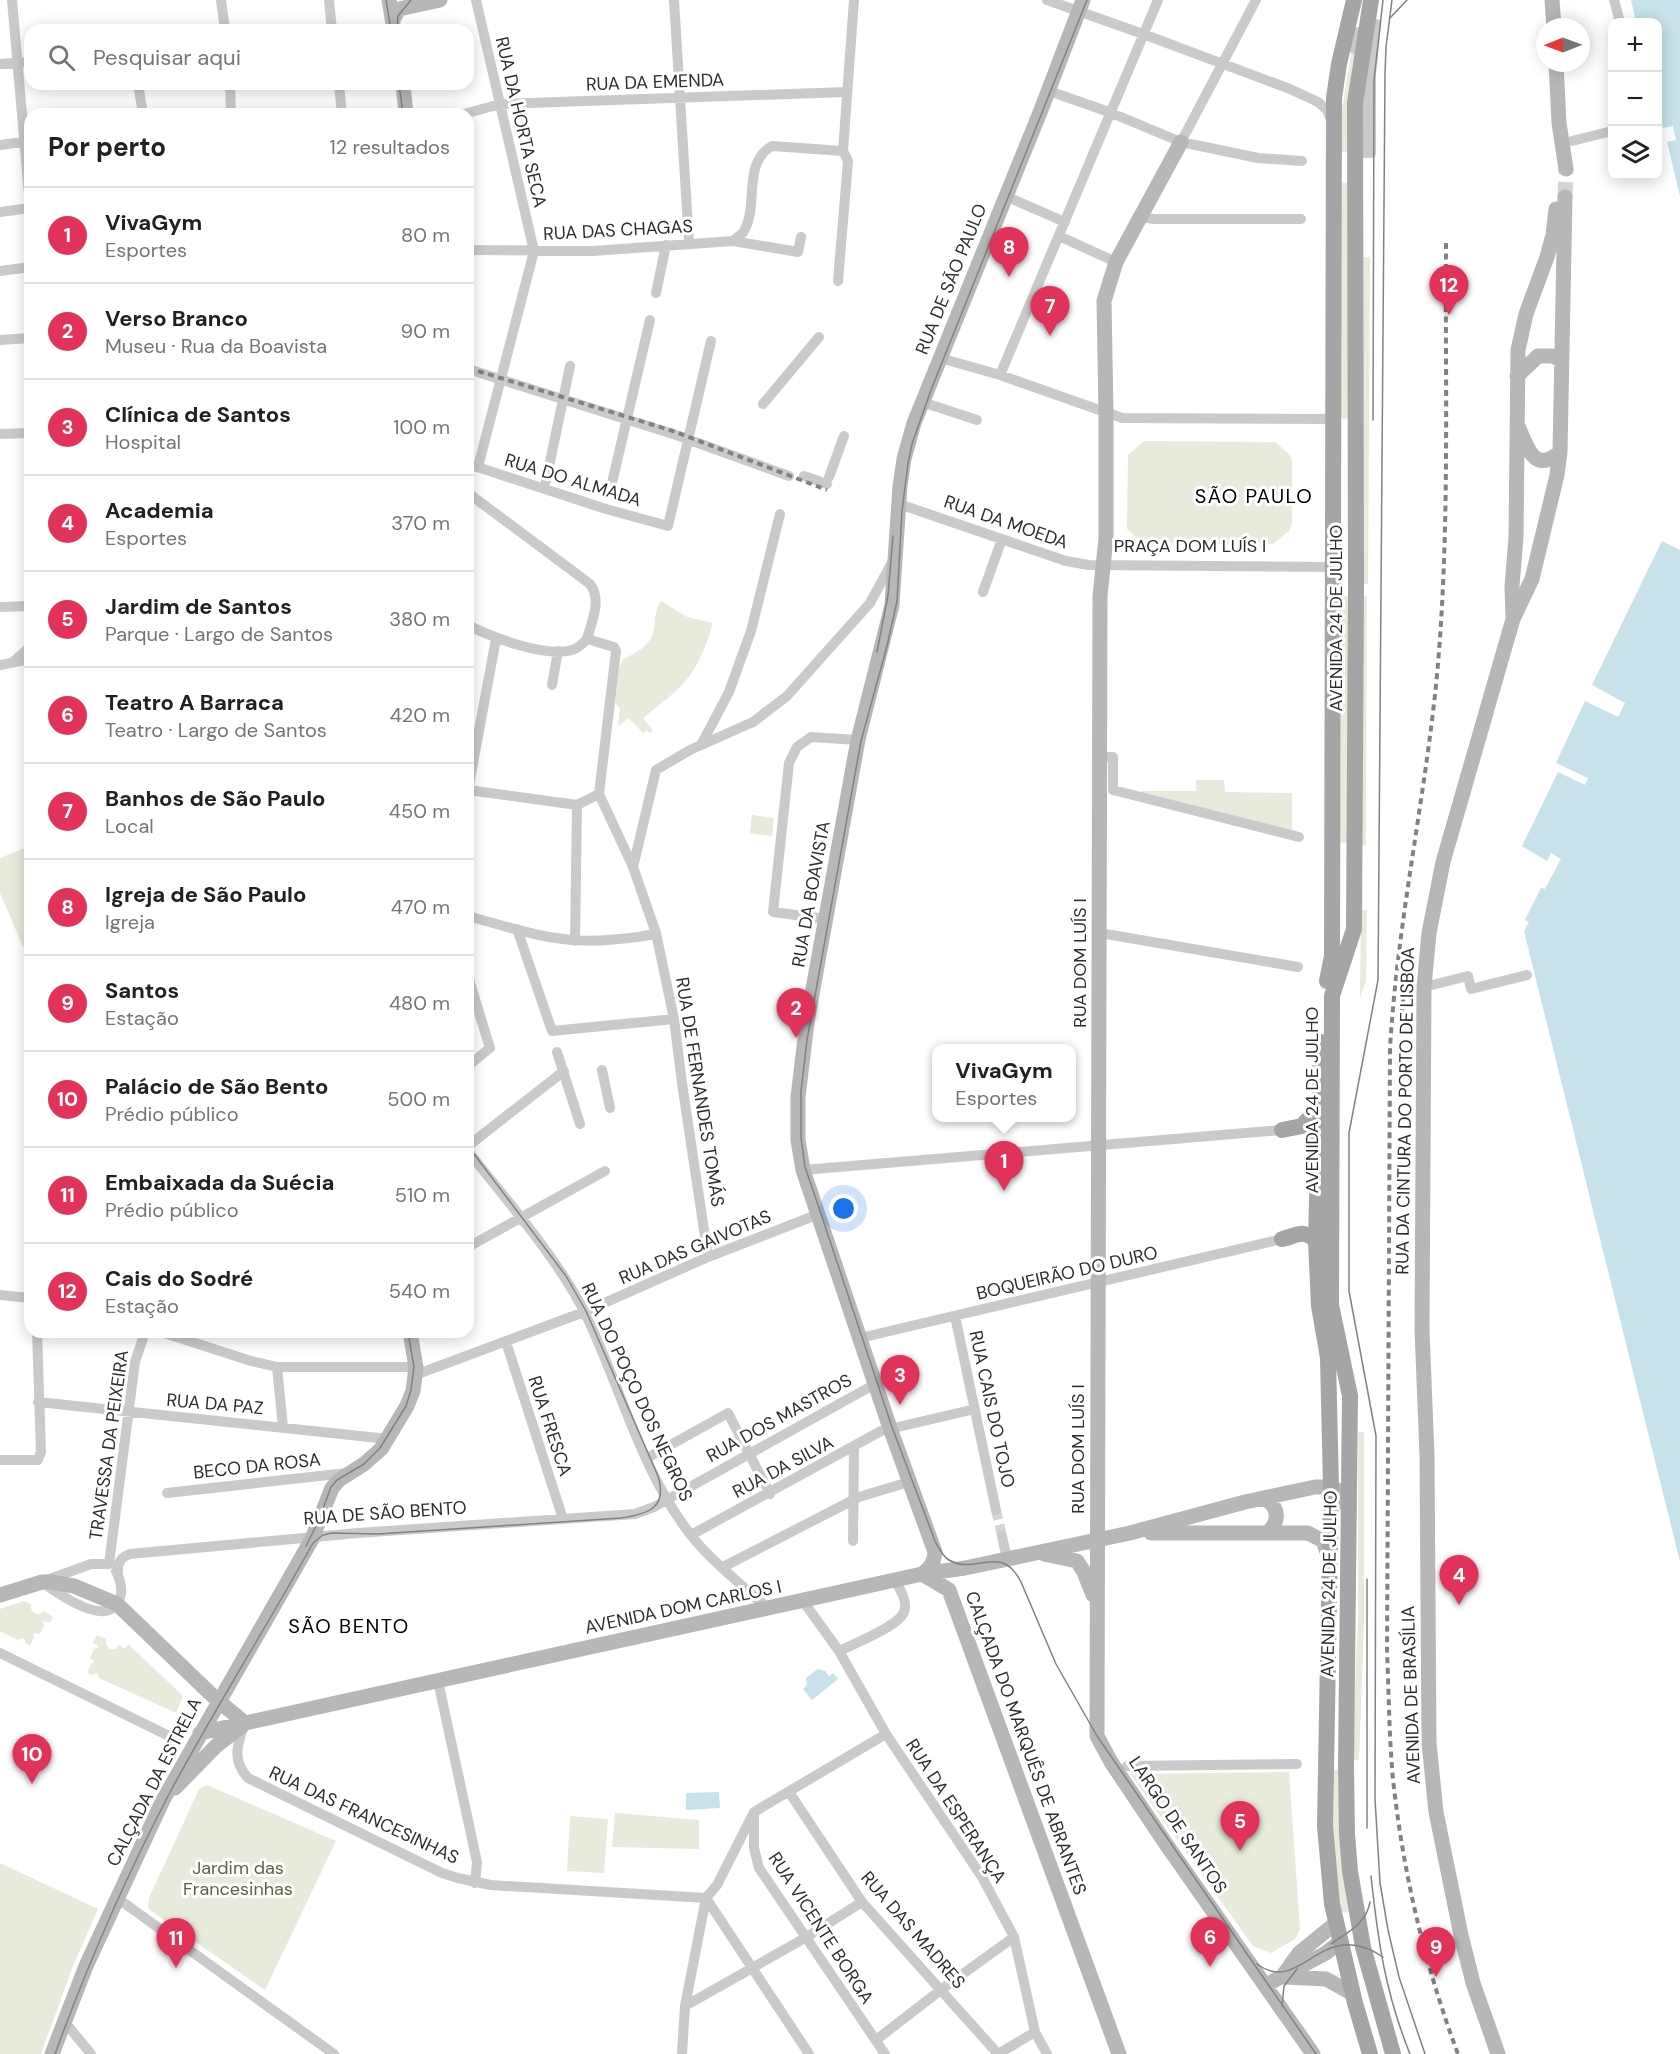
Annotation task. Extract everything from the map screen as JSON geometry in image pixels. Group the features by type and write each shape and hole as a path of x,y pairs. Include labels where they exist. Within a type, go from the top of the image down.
{"main road":[{"path":"1341,0 1346,13 1347,34"},
{"name":"AVENIDA 24 DE JULHO","path":"1354,0 1339,64 1334,98 1332,956 1322,1005 1316,1241 1319,1306 1328,1358 1331,1487 1325,1826 1328,1870 1336,1923 1370,2054"},
{"name":"AVENIDA 24 DE JULHO","path":"1371,0 1355,103 1354,928 1332,996 1331,1305 1350,1396 1347,1834 1350,1871 1357,1921 1393,2054"},
{"path":"1334,419 1340,420 1344,427 1347,465 1356,487"},
{"path":"1334,567 1356,566"},
{"path":"1282,1130 1302,1126 1318,1108"},
{"path":"1282,1239 1303,1233 1309,1234 1316,1241"},
{"path":"1336,1923 1357,1921"},
{"path":"1340,1942 1357,1921"}],"street":[{"path":"12,0 16,63 24,120"},
{"path":"221,0 224,24"},
{"path":"330,0 332,24"},
{"path":"389,0 393,24"},
{"path":"403,0 421,4"},
{"path":"393,24 399,9 440,0"},
{"name":"RUA DA HORTA SECA","path":"476,0 534,251"},
{"path":"674,0 689,243"},
{"path":"838,281 848,161 843,151 854,0"},
{"path":"1047,0 1081,5 1143,33 1290,89 1318,102 1329,114 1334,134"},
{"path":"1000,375 1158,0"},
{"path":"1181,142 1256,0"},
{"path":"1552,0 1553,18"},
{"path":"1614,0 1619,18"},
{"name":"RUA DE SÃO PAULO","path":"895,582 904,459 914,423 1049,90 1081,5"},
{"path":"1372,23 1376,24 1371,75 1371,153 1361,153 1362,96 1372,23"},
{"path":"0,64 24,62"},
{"path":"1556,72 1561,169"},
{"path":"139,90 142,108"},
{"path":"230,90 231,108"},
{"path":"340,90 341,108"},
{"path":"404,90 405,108"},
{"path":"1049,90 1181,142 1258,158 1302,161"},
{"name":"RUA DA EMENDA","path":"474,111 500,104 847,92"},
{"path":"1572,141 1608,131"},
{"path":"0,145 24,142"},
{"name":"PRAÇA DOM LUÍS I","path":"1181,142 1116,262 1104,301 1106,538 1103,565 1334,567"},
{"path":"733,241 744,232 756,163 762,152 772,146 843,151"},
{"path":"1005,196 1065,222"},
{"name":"RUA DA CINTURA DO PORTO DE LISBOA","path":"1427,1471 1422,1330 1424,987 1429,933 1443,862 1513,619 1532,579 1557,475 1560,452 1561,360 1560,197 1547,257 1524,323 1518,350 1513,619"},
{"path":"0,212 24,208"},
{"path":"1141,217 1154,219 1301,219"},
{"path":"1059,236 1116,262"},
{"name":"RUA DAS CHAGAS","path":"474,250 593,252 733,241 798,252 801,237"},
{"path":"656,293 666,245"},
{"path":"474,463 500,379 534,251"},
{"path":"0,272 24,268"},
{"path":"611,487 650,320"},
{"path":"764,404 819,337"},
{"path":"0,340 24,338"},
{"path":"688,440 711,341"},
{"path":"1517,376 1538,356 1552,356 1561,360"},
{"path":"940,358 1000,375 1122,418 1334,419"},
{"path":"546,481 570,366"},
{"path":"474,371 626,419 789,477"},
{"path":"922,402 977,420"},
{"path":"1516,422 1529,451 1537,459 1542,461 1552,459 1560,452"},
{"path":"0,434 24,433"},
{"path":"804,476 828,480 844,436"},
{"name":"RUA DO ALMADA","path":"474,466 606,509 669,526 688,440"},
{"path":"474,498 590,584 595,593 596,604 587,639 573,650 534,648 496,639 474,628"},
{"name":"RUA DA MOEDA","path":"899,504 1066,561 1103,565"},
{"path":"700,746 729,692 751,631 780,514"},
{"path":"983,592 1002,539"},
{"path":"633,867 656,770 690,750 753,722 788,696 870,603 897,553"},
{"name":"RUA DOM LUÍS I","path":"1097,1731 1100,596 1103,565"},
{"name":"RUA DA BOAVISTA","path":"890,1428 804,1170 798,1140 798,1120 801,1064 807,1022 858,740 888,625 895,582"},
{"path":"0,607 24,606"},
{"path":"474,758 496,639"},
{"path":"474,791 577,805 599,794 616,651 614,647 587,639"},
{"path":"6,664 24,651"},
{"path":"552,685 558,651"},
{"path":"6,664 24,660"},
{"path":"826,919 773,912 789,763 797,747 812,737 858,740"},
{"path":"1100,757 1113,757 1113,790 1299,837"},
{"name":"RUA DE FERNANDES TOMÁS","path":"599,794 633,867 656,933 674,1019 708,1257"},
{"path":"575,941 577,805"},
{"path":"474,918 549,938 575,941 648,936 656,933"},
{"path":"517,929 552,1031 674,1019"},
{"path":"1100,933 1298,967"},
{"path":"1424,987 1468,976 1471,989 1527,975"},
{"path":"474,996 490,1048 474,1061"},
{"path":"557,1052 580,1124"},
{"path":"602,1070 610,1108"},
{"path":"474,1141 564,1071"},
{"path":"804,1170 1282,1130"},
{"name":"RUA DO POÇO DOS NEGROS","path":"474,1159 564,1277 584,1312 646,1458 667,1498 691,1535 766,1609"},
{"path":"474,1244 605,1171"},
{"name":"RUA DAS GAIVOTAS","path":"415,1371 506,1342 584,1312 708,1257 819,1215"},
{"name":"BOQUEIRÃO DO DURO","path":"860,1338 1282,1239"},
{"path":"0,1295 24,1297"},
{"name":"RUA CAIS DO TOJO","path":"955,1316 996,1510"},
{"path":"0,1460 38,1460 41,1452 37,1338"},
{"name":"TRAVESSA DA PEIXEIRA","path":"109,1564 135,1362 143,1338"},
{"path":"180,1338 251,1361 277,1366 415,1371 411,1338"},
{"name":"RUA FRESCA","path":"506,1342 563,1519"},
{"path":"277,1366 282,1427"},
{"name":"CALÇADA DA ESTRELA","path":"52,2054 117,1898 163,1800 312,1539 332,1488 339,1480 364,1464 388,1438 407,1406 413,1391 415,1371"},
{"name":"RUA DOS MASTROS","path":"667,1498 875,1384"},
{"name":"RUA DA PAZ","path":"38,1402 388,1438"},
{"name":"RUA DA SILVA","path":"691,1535 890,1428 975,1409"},
{"path":"646,1458 728,1413 770,1494"},
{"path":"890,1428 935,1552 934,1561 929,1570 922,1574"},
{"path":"853,1541 854,1448"},
{"name":"AVENIDA DE BRASÍLIA","path":"1427,1471 1429,1743 1436,1812 1473,1983 1498,2054"},
{"name":"BECO DA ROSA","path":"166,1493 351,1473"},
{"path":"723,1567 854,1500 909,1482"},
{"name":"AVENIDA DOM CARLOS I","path":"200,1733 922,1574 1130,1533 1263,1498 1315,1487 1331,1487"},
{"path":"1331,1487 1343,1496 1349,1510"},
{"name":"RUA DE SÃO BENTO","path":"118,1575 117,1567 122,1558 130,1554 358,1533 635,1514 667,1498"},
{"path":"1263,1498 1273,1505 1277,1515 1274,1527 1267,1533"},
{"name":"AVENIDA DOM CARLOS I","path":"1130,1533 1304,1532 1318,1537 1326,1545 1329,1552 1330,1575"},
{"path":"1002,1536 1007,1559"},
{"path":"1039,1552 1077,1561 1084,1572 1096,1604"},
{"path":"0,1594 42,1582 81,1567 100,1563 109,1564 118,1575 121,1595 117,1604"},
{"name":"CALÇADA DO MARQUÊS DE ABRANTES","path":"922,1574 949,1590 1119,2054"},
{"path":"839,1651 898,1620 904,1611 904,1598 895,1581"},
{"path":"42,1582 74,1586 117,1604 218,1701 245,1723"},
{"name":"RUA DA ESPERANÇA","path":"803,1601 839,1651 886,1734 982,1877 1014,1937 1035,2032 1047,2054"},
{"path":"0,1653 171,1737"},
{"path":"438,1681 477,1862 475,1882"},
{"name":"AVENIDA DOM CARLOS I","path":"163,1800 216,1746 245,1723"},
{"name":"RUA DAS FRANCESINHAS","path":"245,1723 237,1745 237,1759 241,1771 248,1778 442,1872 475,1882 706,1898"},
{"name":"LARGO DE SANTOS","path":"1097,1731 1100,1743 1111,1762 1313,2054"},
{"path":"682,2054 685,2007 706,1898 717,1885 754,1812 886,1734"},
{"name":"LARGO DE SANTOS","path":"1127,1766 1297,1764"},
{"name":"RUA DAS MADRES","path":"789,1792 862,1902 998,2054"},
{"name":"RUA VICENTE BORGA","path":"754,1812 754,1848 759,1868 885,2054"},
{"path":"117,1898 334,2054"},
{"path":"706,1898 809,2054"},
{"path":"685,2007 805,1938 862,1902"},
{"path":"1282,1977 1299,1953 1336,1923"},
{"path":"876,2040 1014,1937"},
{"path":"1266,1985 1326,1953 1340,1942"},
{"path":"1282,1977 1326,1979 1353,1994"},
{"path":"64,2021 91,2054"},
{"path":"998,2054 1035,2032"}],"green space":[{"path":"1352,47 1355,49 1351,77 1349,152 1340,152 1341,115"},
{"path":"1340,183 1348,183 1349,417 1344,420 1340,417"},
{"path":"1360,257 1370,257 1368,584 1362,584"},
{"path":"1144,441 1275,442 1289,454 1292,460 1292,524 1289,531 1273,544 1142,543 1127,529 1128,455"},
{"path":"1341,596 1350,596 1349,844 1340,842"},
{"path":"1367,596 1366,846 1362,845 1363,597"},
{"path":"661,601 687,617 713,623 702,655 688,678 643,718 653,731 649,733 647,730 643,733 629,718 618,726 620,708 615,703 619,669 623,659 641,649 651,639"},
{"path":"1196,780 1224,780 1225,792 1292,793 1292,831 1141,794 1141,791 1196,791"},
{"path":"752,815 774,818 772,836 750,833"},
{"path":"24,848 23,947 0,893 0,858"},
{"path":"1361,910 1367,910 1366,981 1360,997"},
{"path":"1358,1432 1364,1432 1364,1623 1359,1760 1352,1760 1358,1617"},
{"path":"24,1601 31,1604 34,1613 40,1614 44,1611 53,1617 50,1623 43,1621 44,1626 40,1634 33,1633 34,1637 30,1646 23,1638 18,1640 0,1631 0,1609"},
{"path":"97,1635 106,1639 106,1645 110,1649 115,1649 119,1645 125,1649 128,1644 183,1696 176,1713 99,1678 97,1673 93,1675 87,1673 91,1664 95,1662 90,1658 94,1649 98,1648 93,1643"},
{"path":"1331,1770 1340,1770 1349,1911 1345,1913 1341,1911 1334,1855"},
{"path":"1289,1772 1300,1929 1295,1939 1271,1953 1253,1946 1130,1774"},
{"name":"Jardim das Francesinhas","path":"207,1785 336,1841 265,1990 148,1907 149,1898 199,1789"},
{"path":"615,1813 699,1820 699,1849 612,1847"},
{"path":"570,1816 608,1819 604,1873 567,1871"},
{"path":"0,1863 98,1909 73,1966 41,2054 0,2054"}],"water":[{"path":"1631,0 1680,0 1680,196 1667,142 1676,140 1673,126 1663,128 1662,124 1662,18 1635,18"},
{"path":"1662,541 1680,550 1680,1562 1524,931 1529,922 1525,920 1541,888 1545,889 1561,859 1551,853 1547,861 1522,846 1558,772 1585,785 1588,778 1556,763 1585,701 1618,717 1625,703 1592,685"},
{"path":"818,1669 825,1671 829,1676 833,1673 838,1679 812,1700 803,1689 807,1685 806,1678"},
{"path":"719,1792 720,1808 686,1810 686,1793"}],"tunnel":[{"path":"1565,197 1566,169"},
{"path":"996,1510 1002,1536"}],"tram line":[{"path":"386,0 390,24"},
{"path":"397,24 398,16 411,0"},
{"path":"1087,0 931,390 912,444 902,511 897,601 861,741 807,1040 801,1091 801,1138 805,1167 892,1427 939,1549 949,1560 959,1564 997,1562 1013,1570 1021,1582 1056,1664 1097,1736 1316,2054"},
{"path":"1373,420 1374,80 1383,0"},
{"path":"1392,0 1385,75 1378,980 1349,1133 1349,1291 1376,1436 1375,1799 1380,1883 1399,1977 1425,2054"},
{"path":"1390,18 1407,0"},
{"path":"400,90 402,108"},
{"path":"877,652 888,595 893,536"},
{"path":"55,2054 107,1923 152,1827 203,1732 313,1543 323,1535 332,1533 378,1534 621,1518 647,1511 658,1502 660,1496 658,1476 586,1311 566,1276 474,1154"},
{"path":"306,1546 331,1487 337,1480 364,1464 380,1448 406,1406 414,1367 409,1338"},
{"path":"1367,1579 1367,1828"},
{"path":"1371,1876 1384,1966 1394,2009 1410,2054"},
{"path":"1331,1944 1360,1922 1370,1902"},
{"path":"1257,1964 1273,1971 1287,1971 1327,1949 1343,1945 1362,1947 1383,1957"},
{"path":"1282,2006 1284,1986 1297,1969"}],"railway":[{"path":"1446,243 1446,459 1441,621 1432,722 1399,955 1390,1049 1387,1652 1392,1763 1397,1814 1409,1884 1435,1987 1458,2054"},
{"path":"474,370 673,431 827,490"},
{"path":"1399,1036 1409,949"}],"place":[{"name":"Igreja de São Paulo","path":"1009,277"},
{"name":"Cais do Sodré","path":"1449,315"},
{"name":"Banhos de São Paulo","path":"1050,336"},
{"name":"Verso Branco","path":"796,1038"},
{"name":"VivaGym","path":"1004,1191"},
{"name":"Clínica de Santos","path":"900,1405"},
{"name":"Academia","path":"1459,1605"},
{"name":"Palácio de São Bento","path":"32,1784"},
{"name":"Jardim de Santos","path":"1240,1851"},
{"name":"Teatro A Barraca","path":"1210,1967"},
{"name":"Embaixada da Suécia","path":"176,1968"},
{"name":"Santos","path":"1436,1977"}],"district":[{"name":"SÃO PAULO","path":"1254,496"},
{"name":"SÃO BENTO","path":"349,1626"}]}
